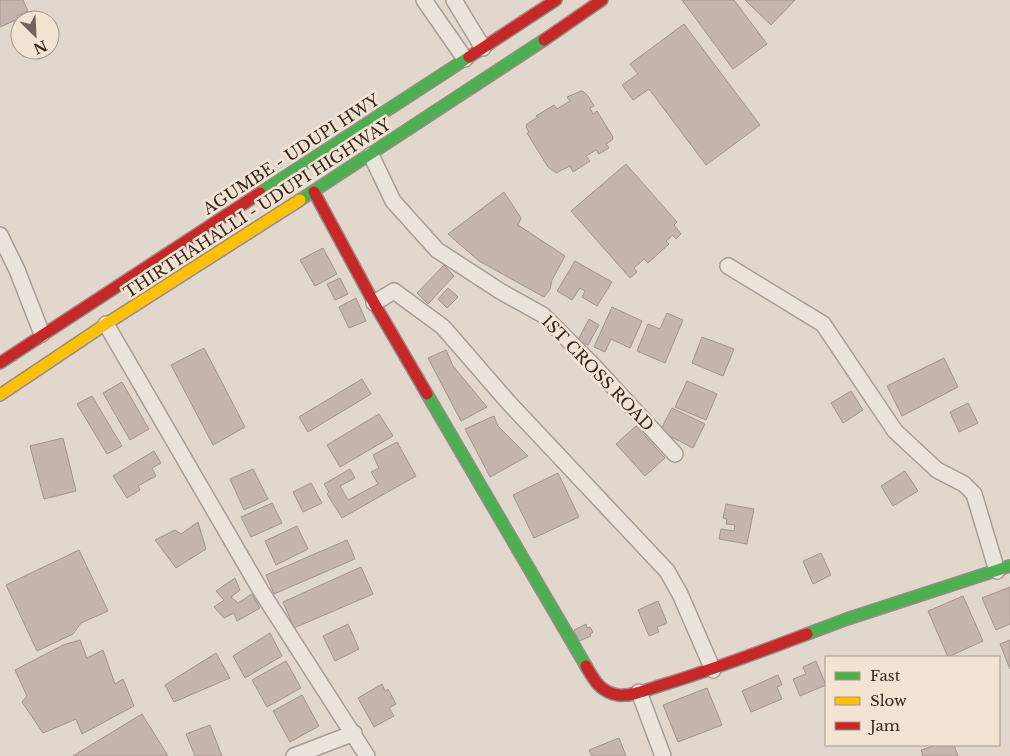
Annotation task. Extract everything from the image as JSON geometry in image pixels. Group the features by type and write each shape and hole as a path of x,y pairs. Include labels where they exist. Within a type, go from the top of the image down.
{"main road":[{"name":"AGUMBE - UDUPI HWY","path":"0,363 556,0"},
{"name":"THIRTHAHALLI - UDUPI HIGHWAY","path":"0,395 106,324 371,155 532,49 602,0"},
{"path":"314,192 374,303 598,686 609,693 620,696 639,692 713,670 847,619 1003,568"}],"street":[{"path":"424,0 466,59"},
{"path":"454,0 483,48"},
{"name":"1ST CROSS ROAD","path":"371,155 393,202 437,250 500,291 543,315 592,364 675,454"},
{"path":"0,235 42,334"},
{"path":"728,266 823,324 895,431 937,470 964,484 974,494 1003,568"},
{"path":"374,303 394,291 443,327 509,403 667,571 680,594 713,670"},
{"path":"106,324 261,591 367,756"},
{"path":"639,692 663,756"},
{"path":"294,756 354,733"}],"building":[{"path":"0,0 23,0 28,10 10,10 10,23 0,27"},
{"path":"682,0 734,0 767,44 733,69"},
{"path":"745,0 795,0 771,25"},
{"path":"684,24 760,125 706,165 649,89 633,100 622,85 638,74 630,64"},
{"path":"581,91 588,96 594,106 590,108 593,114 597,111 613,137 606,144 609,148 599,154 596,150 586,156 590,161 573,172 570,166 556,173 548,167 527,133 529,132 526,127 527,124 538,117 536,116 554,105 557,109 570,101 567,97"},
{"path":"626,164 677,222 674,225 681,234 676,239 673,235 666,241 669,244 648,263 644,259 634,268 637,272 630,278 571,211"},
{"path":"504,192 521,218 518,225 565,256 552,280 550,289 544,297 479,261 448,234"},
{"path":"323,248 337,274 315,286 300,260"},
{"path":"575,261 612,282 597,306 582,297 585,291 580,288 572,300 557,291"},
{"path":"444,265 454,276 428,304 417,293"},
{"path":"340,278 348,294 335,300 327,284"},
{"path":"448,288 458,297 447,308 438,299"},
{"path":"356,298 366,321 349,328 339,307"},
{"path":"612,307 642,321 630,348 611,339 605,352 594,347"},
{"path":"667,313 683,320 665,363 637,351 648,324 660,329"},
{"path":"589,319 599,325 588,345 578,340"},
{"path":"702,337 734,349 723,376 692,363"},
{"path":"204,348 245,427 213,445 171,365"},
{"path":"446,350 453,366 487,407 461,421 428,358"},
{"path":"944,358 958,387 902,416 887,386"},
{"path":"362,379 371,394 308,432 299,417"},
{"path":"687,381 717,394 706,420 675,407"},
{"path":"122,382 149,429 130,440 103,393"},
{"path":"851,391 863,410 843,423 831,403"},
{"path":"92,396 122,446 107,454 77,404"},
{"path":"968,403 978,423 959,432 950,412"},
{"path":"672,408 705,424 693,448 660,431"},
{"path":"379,414 393,436 340,467 327,445"},
{"path":"494,416 498,426 528,456 490,477 465,429"},
{"path":"636,426 665,458 645,476 616,444"},
{"path":"63,438 76,491 44,499 30,446"},
{"path":"397,442 416,476 342,518 327,494 329,492 324,484 350,469 355,478 340,486 348,500 378,484 371,472 379,468 373,455"},
{"path":"154,451 161,463 152,468 156,476 138,486 140,490 127,498 113,476"},
{"path":"253,469 268,499 244,510 230,479"},
{"path":"905,471 918,491 893,506 881,486"},
{"path":"558,473 579,517 534,538 513,495"},
{"path":"311,483 322,503 303,512 293,492"},
{"path":"272,503 282,523 251,537 241,517"},
{"path":"726,504 754,509 747,544 719,539 721,529 734,531 735,525 726,524 727,519 723,518"},
{"path":"198,522 206,549 176,568 155,540 175,530 181,534"},
{"path":"297,526 308,549 276,565 265,541"},
{"path":"347,540 355,559 274,594 266,575"},
{"path":"79,550 108,611 81,623 73,634 37,651 6,585"},
{"path":"821,553 831,575 813,584 803,561"},
{"path":"361,567 373,594 294,628 283,602"},
{"path":"235,578 240,590 231,597 238,603 252,594 260,608 237,621 234,613 224,618 214,607 224,600 216,591"},
{"path":"1010,587 1010,624 996,630 982,598"},
{"path":"963,596 983,641 948,656 928,611"},
{"path":"658,601 667,623 657,627 659,632 649,636 638,610"},
{"path":"348,624 359,649 335,661 323,636"},
{"path":"586,624 587,628 590,627 593,632 590,634 591,636 579,641 574,630"},
{"path":"270,633 282,656 245,678 233,656"},
{"path":"80,640 87,658 103,650 115,684 123,679 134,706 82,734 76,719 43,733 22,702 27,696 15,670 63,645"},
{"path":"1010,640 1010,669 1000,644"},
{"path":"216,653 230,678 174,702 165,685"},
{"path":"286,661 301,688 267,707 252,680"},
{"path":"816,661 825,685 800,696 793,679 806,674 803,667"},
{"path":"778,675 782,685 777,687 782,699 751,712 742,691"},
{"path":"382,684 385,691 388,689 396,704 389,708 394,716 374,727 358,698"},
{"path":"707,688 722,725 678,742 663,705"},
{"path":"302,695 319,726 290,742 273,711"},
{"path":"142,714 168,756 73,756"},
{"path":"210,725 222,756 195,756 186,734"},
{"path":"619,738 626,756 592,756 589,750"},
{"path":"933,746 954,746 958,756 923,756 921,750"}],"traffic: fast":[{"path":"300,200 544,40"},
{"path":"260,193 469,57"},
{"path":"427,394 586,666"},
{"path":"807,634 847,619 1010,566"}],"traffic: slow":[{"path":"0,395 106,324 300,200"}],"traffic: jam":[{"path":"469,57 556,0"},
{"path":"544,40 602,0"},
{"path":"314,192 374,303 427,394"},
{"path":"0,363 260,193"},
{"path":"586,666 595,681 602,688 618,695 628,695 715,668 807,634"}]}
